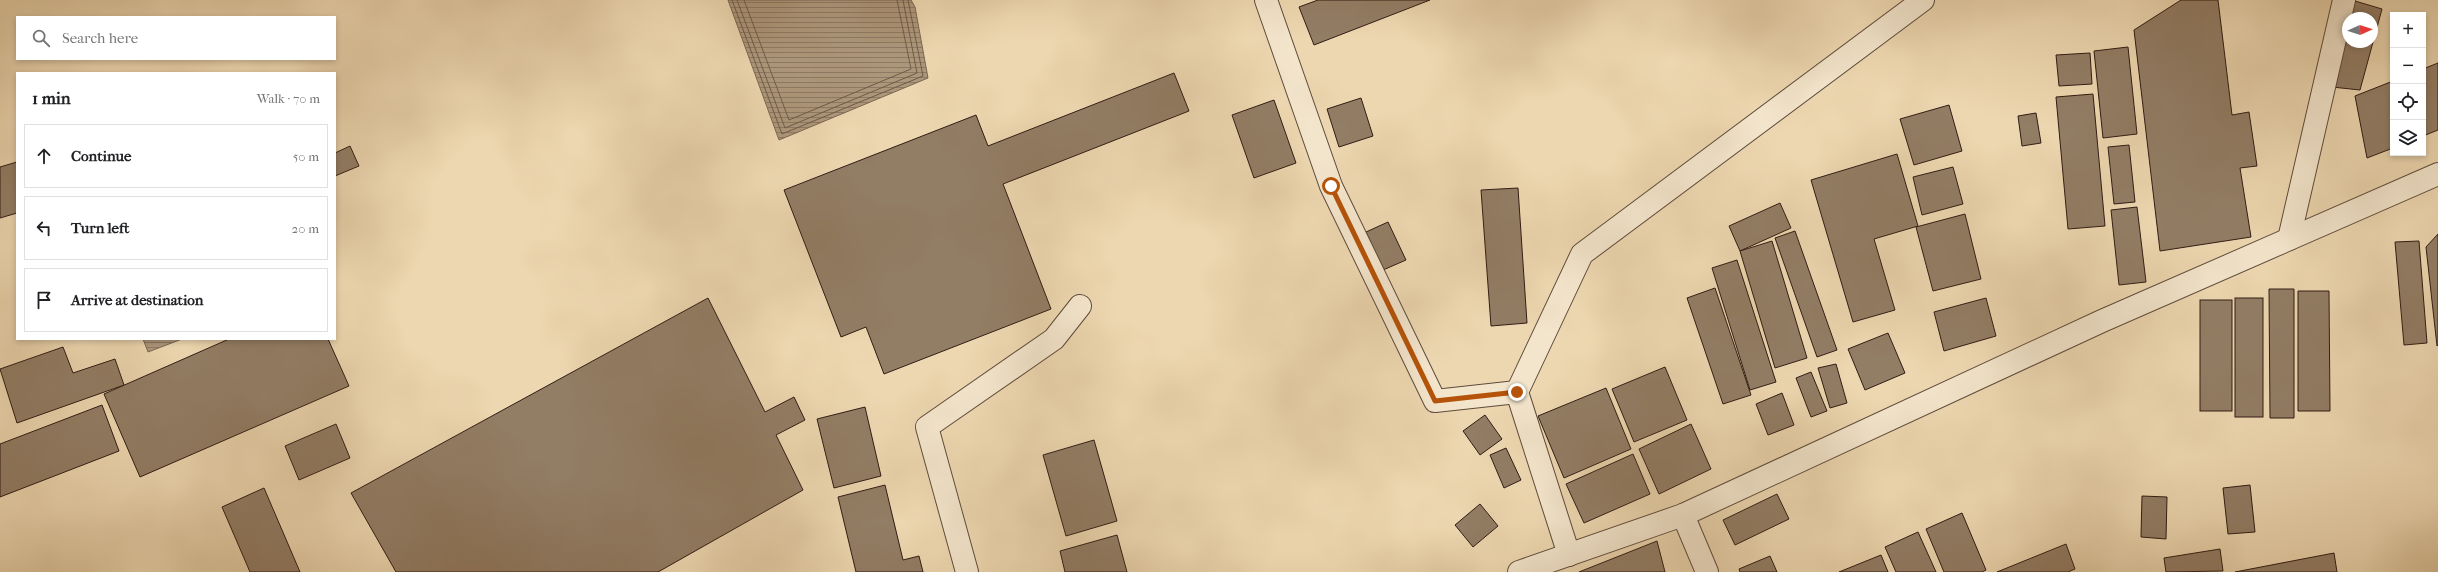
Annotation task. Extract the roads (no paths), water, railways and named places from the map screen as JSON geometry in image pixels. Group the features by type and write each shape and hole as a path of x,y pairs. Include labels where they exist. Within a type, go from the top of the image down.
{"street":[{"path":"1266,0 1331,186 1435,401 1517,392"},
{"path":"1569,555 1517,392 1582,254 1923,0"},
{"path":"2289,239 2344,0"},
{"path":"1520,572 1683,515 2102,321 2438,174"},
{"path":"966,572 928,427 1054,339 1080,306"},
{"path":"1683,515 1708,572"}],"water":[{"path":"728,0 911,0 915,7 928,78 779,140"},
{"path":"143,340 179,340 148,352"}]}
